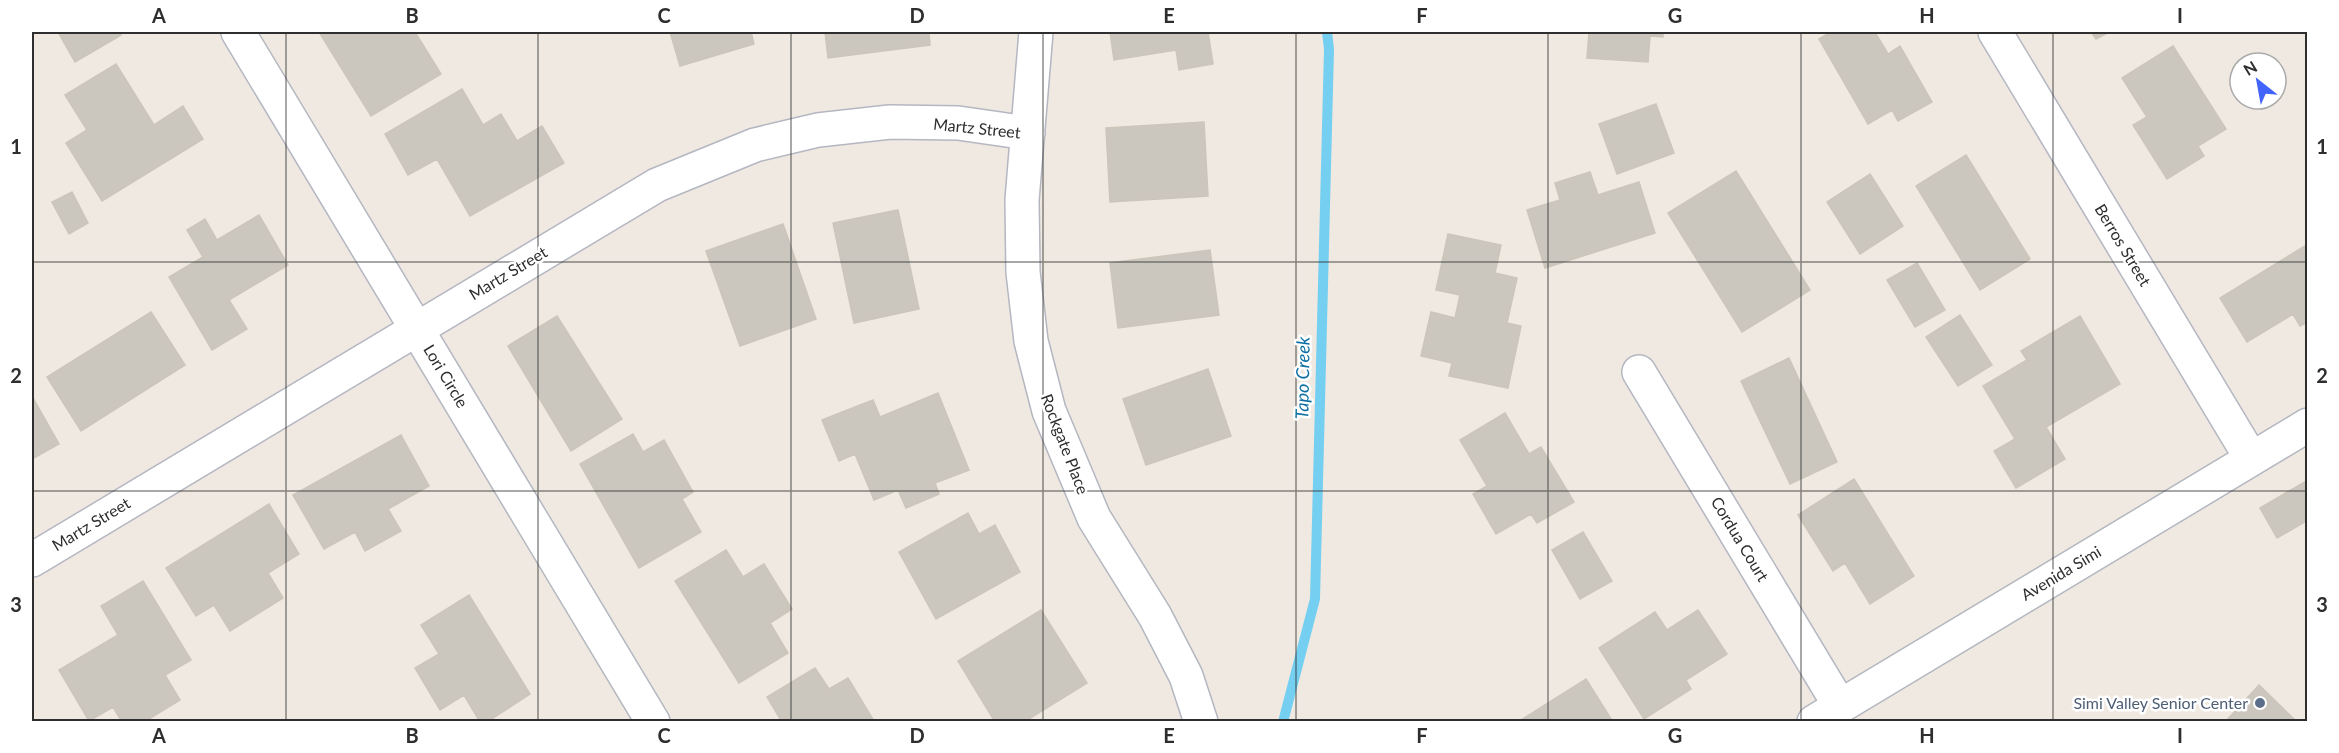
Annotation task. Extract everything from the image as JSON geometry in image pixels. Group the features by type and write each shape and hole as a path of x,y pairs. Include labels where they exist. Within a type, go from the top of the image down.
{"street":[{"name":"Lori Circle","path":"238,32 653,722"},
{"name":"Rockgate Place","path":"1036,32 1022,200 1023,272 1031,341 1049,411 1094,518 1155,616 1186,676 1201,722"},
{"name":"Berros Street","path":"1995,32 2251,459"},
{"name":"Martz Street","path":"32,560 657,184 754,144 818,130 890,122 958,123 1029,133"},
{"name":"Cordua Court","path":"1640,372 1827,714"},
{"name":"Avenida Simi","path":"1827,714 2307,425"}],"building":[{"path":"58,32 118,32 121,35 75,62"},
{"path":"319,32 415,32 441,74 371,116"},
{"path":"670,32 751,32 754,44 680,66"},
{"path":"825,32 929,32 930,45 828,58"},
{"path":"1110,32 1208,32 1213,64 1179,70 1176,50 1114,60"},
{"path":"1589,32 1663,32 1663,37 1650,36 1648,62 1587,58"},
{"path":"1831,32 1875,32 1888,54 1900,46 1932,102 1898,121 1892,110 1868,124 1819,39"},
{"path":"2091,32 2109,32 2096,39"},
{"path":"2173,46 2226,129 2198,146 2204,156 2167,179 2133,125 2147,117 2122,78"},
{"path":"116,64 154,125 183,106 203,139 102,201 66,143 87,130 65,95"},
{"path":"462,89 483,125 501,114 517,141 542,126 564,163 470,216 437,159 408,175 385,134"},
{"path":"1656,104 1674,153 1617,174 1599,124"},
{"path":"1204,122 1208,196 1110,202 1106,128"},
{"path":"1966,155 2030,259 1980,290 1916,186"},
{"path":"1736,171 1810,290 1742,332 1668,213"},
{"path":"1590,172 1598,195 1639,182 1655,233 1545,268 1527,210 1560,200 1555,183"},
{"path":"1870,174 1903,226 1860,254 1827,202"},
{"path":"72,192 88,223 69,234 52,202"},
{"path":"898,210 919,309 854,323 833,223"},
{"path":"259,215 288,265 229,300 247,329 212,350 169,277 203,257 187,230 205,219 217,240"},
{"path":"783,224 816,319 740,346 706,251"},
{"path":"1448,234 1501,245 1495,273 1517,278 1507,323 1521,326 1508,388 1449,376 1452,363 1421,356 1431,312 1455,318 1460,295 1436,290"},
{"path":"2308,244 2308,322 2300,326 2293,314 2247,342 2220,298"},
{"path":"1210,250 1219,315 1118,328 1110,263"},
{"path":"1917,263 1945,310 1915,327 1887,280"},
{"path":"151,312 185,365 81,431 47,377"},
{"path":"1960,315 1992,365 1958,386 1926,337"},
{"path":"557,316 622,419 571,451 508,346"},
{"path":"2080,316 2120,384 2046,427 2065,459 2016,488 1994,451 2015,439 1983,386 2027,360 2021,351"},
{"path":"1789,358 1837,462 1790,484 1741,381"},
{"path":"1208,369 1231,436 1146,465 1123,399"},
{"path":"938,393 969,470 935,483 939,494 906,508 898,490 874,500 855,454 839,461 822,420 873,400 880,417"},
{"path":"32,396 59,444 32,459"},
{"path":"1505,413 1529,454 1541,447 1574,502 1537,523 1531,514 1496,534 1473,494 1487,486 1460,440"},
{"path":"633,434 643,452 664,440 693,492 682,499 701,532 639,568 580,464"},
{"path":"401,435 429,486 388,509 401,531 365,551 355,532 324,549 293,495"},
{"path":"1854,479 1914,576 1870,604 1845,563 1833,571 1798,515"},
{"path":"2308,480 2308,520 2277,538 2260,508"},
{"path":"269,504 299,554 268,573 283,598 230,631 214,605 196,616 166,568"},
{"path":"968,513 979,534 995,525 1020,572 936,619 899,552"},
{"path":"1583,532 1612,581 1580,599 1552,550"},
{"path":"726,550 743,577 764,564 792,609 770,623 788,653 739,683 675,581"},
{"path":"143,581 191,660 165,675 180,700 144,722 122,722 113,707 89,721 59,670 118,635 101,606"},
{"path":"469,595 530,694 487,722 480,722 464,695 440,710 415,668 439,654 421,625"},
{"path":"1041,610 1087,683 1024,722 995,722 958,661"},
{"path":"1698,610 1727,654 1686,680 1691,689 1644,719 1599,648 1655,612 1667,630"},
{"path":"815,668 829,689 848,678 874,721 782,722 767,697"},
{"path":"1586,679 1613,722 1518,722"},
{"name":"Simi Valley Senior Center","path":"2259,685 2297,722 2225,722"}],"waterway":[{"name":"Tapo Creek","path":"1283,722 1315,599 1329,49 1327,32"}],"place":[{"name":"Simi Valley Senior Center","path":"2260,703"}]}
